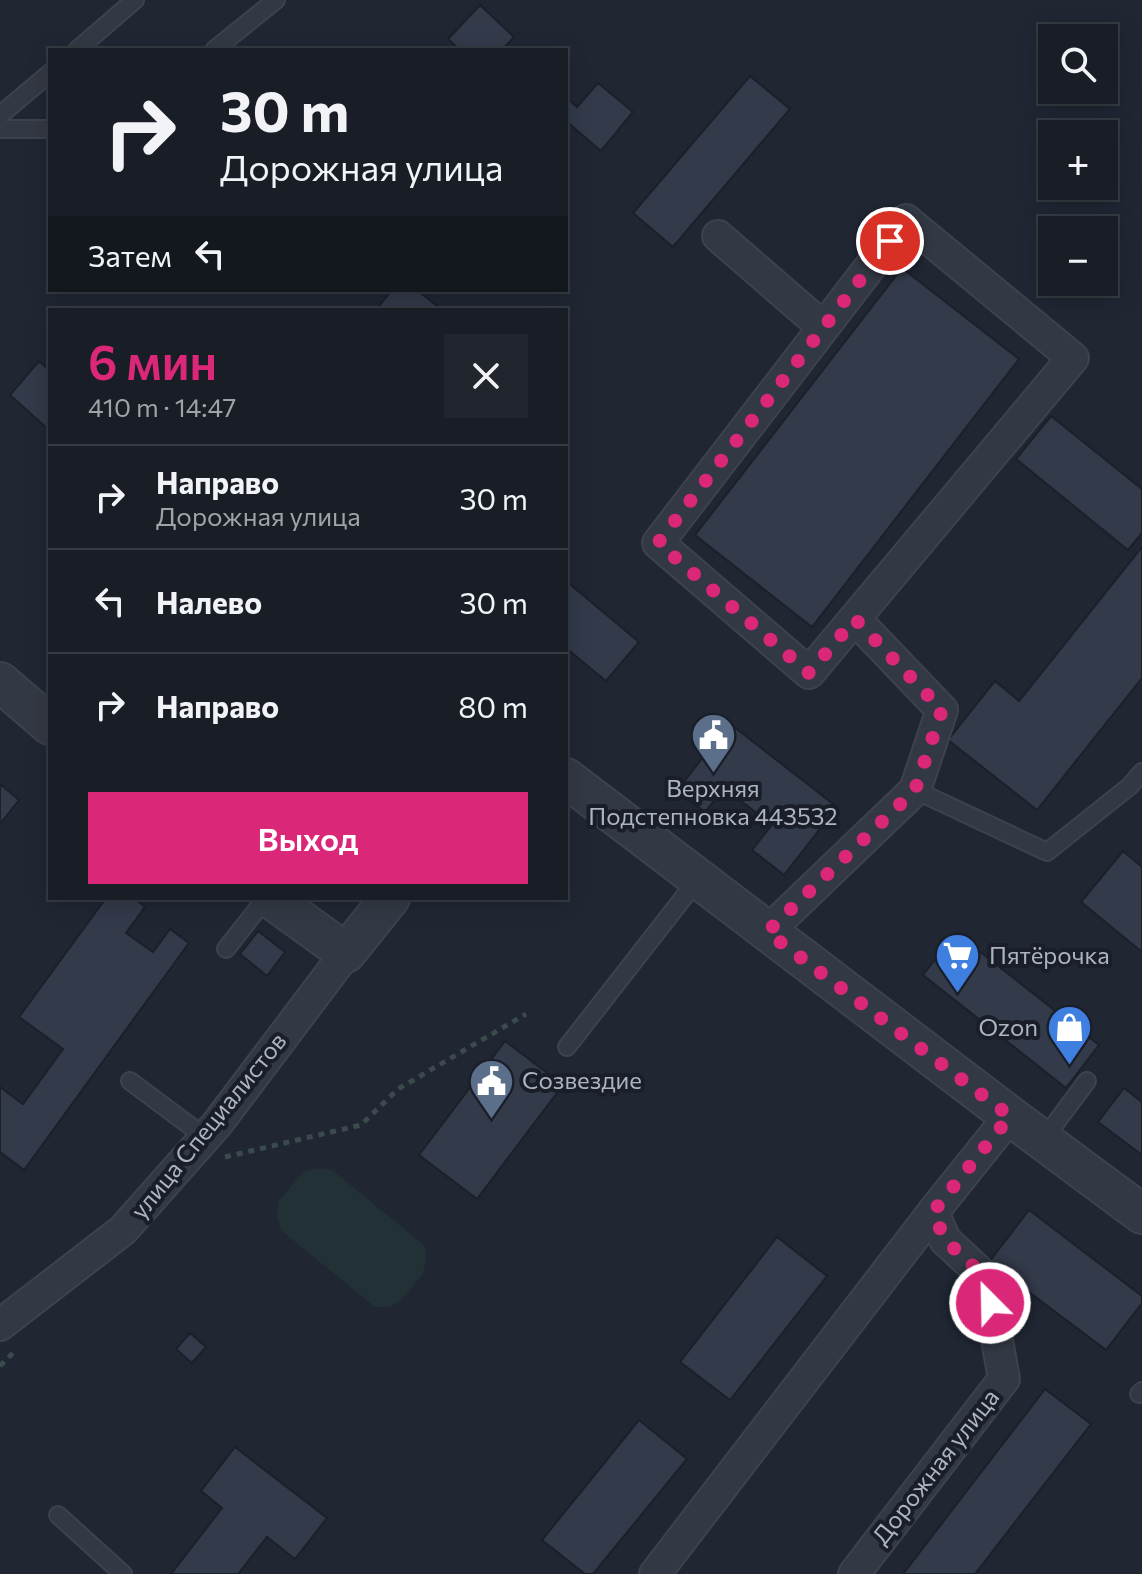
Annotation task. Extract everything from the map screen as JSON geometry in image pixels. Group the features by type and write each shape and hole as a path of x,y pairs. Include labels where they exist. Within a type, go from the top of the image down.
{"street":[{"path":"906,220 1073,358 855,619 809,673 658,543 906,220"},
{"path":"718,236 823,327"},
{"path":"767,932 915,790 942,710 855,619"},
{"path":"0,682 48,723"},
{"path":"568,780 1142,1214"},
{"path":"271,900 346,953"},
{"name":"улица Специалистов","path":"11,1334 211,1148 346,953 388,900"},
{"path":"655,1574 1010,1116"},
{"name":"Дорожная улица","path":"854,1574 1004,1379 986,1278 945,1240 933,1212"}],"lane":[{"path":"79,48 135,0"},
{"path":"216,48 276,0"},
{"path":"0,115 48,75"},
{"path":"0,129 48,129"},
{"path":"915,790 1047,852 1130,786 1142,772"},
{"path":"567,1047 698,879"},
{"path":"226,949 266,900"},
{"path":"130,1081 211,1148"},
{"path":"1043,1141 1087,1081"},
{"path":"58,1515 123,1574"}],"path":[{"path":"211,1148 361,1125 398,1089 526,1014"},
{"path":"0,1366 11,1334"}],"shaded area":[{"path":"317,1168 332,1170 425,1246 423,1274 401,1300 389,1307 375,1307 282,1231 277,1217 279,1201 303,1172"}],"building":[{"path":"480,5 514,37 504,48 458,48 448,39"},
{"path":"750,76 790,109 673,247 633,213"},
{"path":"598,83 633,112 601,151 568,123 568,101 577,107"},
{"path":"902,268 1019,359 812,627 695,535"},
{"path":"390,292 420,292 440,308 378,308"},
{"path":"39,361 48,369 48,429 10,395"},
{"path":"1051,416 1142,489 1142,533 1128,550 1016,459"},
{"path":"1142,547 1142,678 1037,810 948,740 995,681 1019,701"},
{"path":"568,583 639,642 606,681 568,650"},
{"path":"729,723 837,807 784,875 752,850 772,825 724,788 705,812 677,791"},
{"path":"0,784 19,800 0,824"},
{"path":"1123,851 1142,867 1142,952 1081,902"},
{"path":"105,900 136,900 145,907 126,933 153,952 170,929 189,943 24,1170 0,1152 0,1087 23,1104 63,1049 19,1017"},
{"path":"258,931 285,952 267,976 240,954"},
{"path":"956,933 1099,1045 1066,1088 923,975"},
{"name":"Созвездие","path":"505,1041 563,1085 477,1199 419,1155"},
{"path":"1124,1088 1142,1102 1142,1155 1098,1122"},
{"path":"1029,1210 1142,1296 1142,1303 1106,1350 989,1262"},
{"path":"777,1237 827,1276 730,1400 680,1362"},
{"path":"190,1333 206,1347 192,1363 176,1349"},
{"path":"1045,1389 1091,1424 975,1574 903,1574"},
{"path":"639,1420 687,1459 593,1574 585,1574 542,1540"},
{"path":"235,1447 327,1518 295,1559 267,1537 238,1574 171,1574 222,1508 201,1491"}],"place":[{"name":"Верхняя Подстепновка 443532","path":"713,774"},
{"name":"Пятёрочка","path":"958,995"},
{"name":"Ozon","path":"1069,1067"},
{"name":"Созвездие","path":"491,1120"}],"route":[{"path":"890,241 658,543 809,673 855,619 942,710 915,790 767,932 1010,1116 933,1212 945,1240 986,1278 990,1303"}]}
